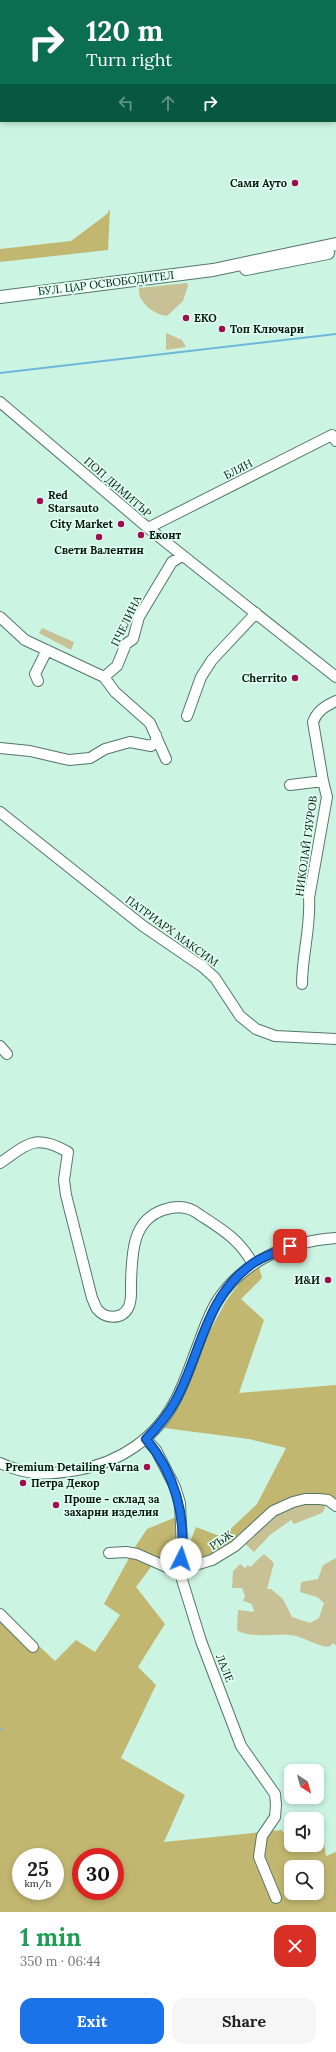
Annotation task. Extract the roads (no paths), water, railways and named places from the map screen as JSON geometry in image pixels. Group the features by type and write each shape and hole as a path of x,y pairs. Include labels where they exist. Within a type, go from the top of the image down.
{"main road":[{"name":"БУЛ. ЦАР ОСВОБОДИТЕЛ","path":"213,270 336,244"},
{"name":"БУЛ. ЦАР ОСВОБОДИТЕЛ","path":"0,297 213,270 264,266 336,252"}],"street":[{"name":"ПОП ДИМИТЪР","path":"0,402 182,556 256,612 336,676"},
{"name":"БЛЯН","path":"148,528 332,435 336,441"},
{"name":"ПЧЕЛИНА","path":"104,676 115,669 120,661 126,644 133,639 139,617 172,562 182,556"},
{"path":"188,716 201,677 212,660 256,612"},
{"path":"0,617 25,640 104,676 115,692 150,723 166,759"},
{"path":"38,681 35,674 47,650"},
{"name":"НИКОЛАЙ ГЯУРОВ","path":"302,984 302,962 310,909 309,898 327,797 322,781 313,722 316,714 321,709 336,701"},
{"path":"0,748 30,751 70,760 90,758 105,749 130,742 151,746 156,742 156,735"},
{"path":"290,785 322,781"},
{"name":"ПАТРИАРХ МАКСИМ","path":"0,812 143,926 203,967 216,978 240,1016 256,1029 275,1036 336,1039"},
{"path":"0,1163 27,1145 37,1141 54,1145 68,1152 64,1180 66,1195 92,1298 97,1309 103,1314 113,1317 121,1316 128,1308 131,1295 132,1253 137,1234 154,1214 162,1210 174,1206 191,1208 230,1234 245,1251 252,1264"},
{"path":"0,1463 37,1475 63,1473 86,1469 108,1462 130,1451 146,1439 162,1423 176,1400 217,1301 234,1279 252,1264 290,1246 318,1239 336,1238"},
{"name":"ЛАЛЕ","path":"146,1439 156,1450 180,1503 182,1547 179,1570 201,1641 238,1739 249,1760 275,1794 275,1817 262,1836 259,1857 276,1898"},
{"name":"РЪЖ","path":"179,1570 212,1560 234,1546 273,1511 293,1502 305,1499 319,1499 328,1500 336,1506"},
{"path":"109,1553 126,1552 137,1554 171,1569 179,1570"},
{"path":"0,1614 33,1647"}],"waterway":[{"path":"0,373 336,334"}],"place":[{"name":"Сами Ауто","path":"295,183"},
{"name":"EKO","path":"186,318"},
{"name":"Топ Ключари","path":"222,329"},
{"name":"Red Starsauto","path":"40,501"},
{"name":"City Market","path":"121,524"},
{"name":"Еконт","path":"141,535"},
{"name":"Свети Валентин","path":"99,537"},
{"name":"Cherrito","path":"295,678"},
{"name":"И&И","path":"328,1280"},
{"name":"Premium Detailing Varna","path":"147,1467"},
{"name":"Петра Декор","path":"23,1483"},
{"name":"Проше - склад за захарни изделия","path":"56,1505"}]}
